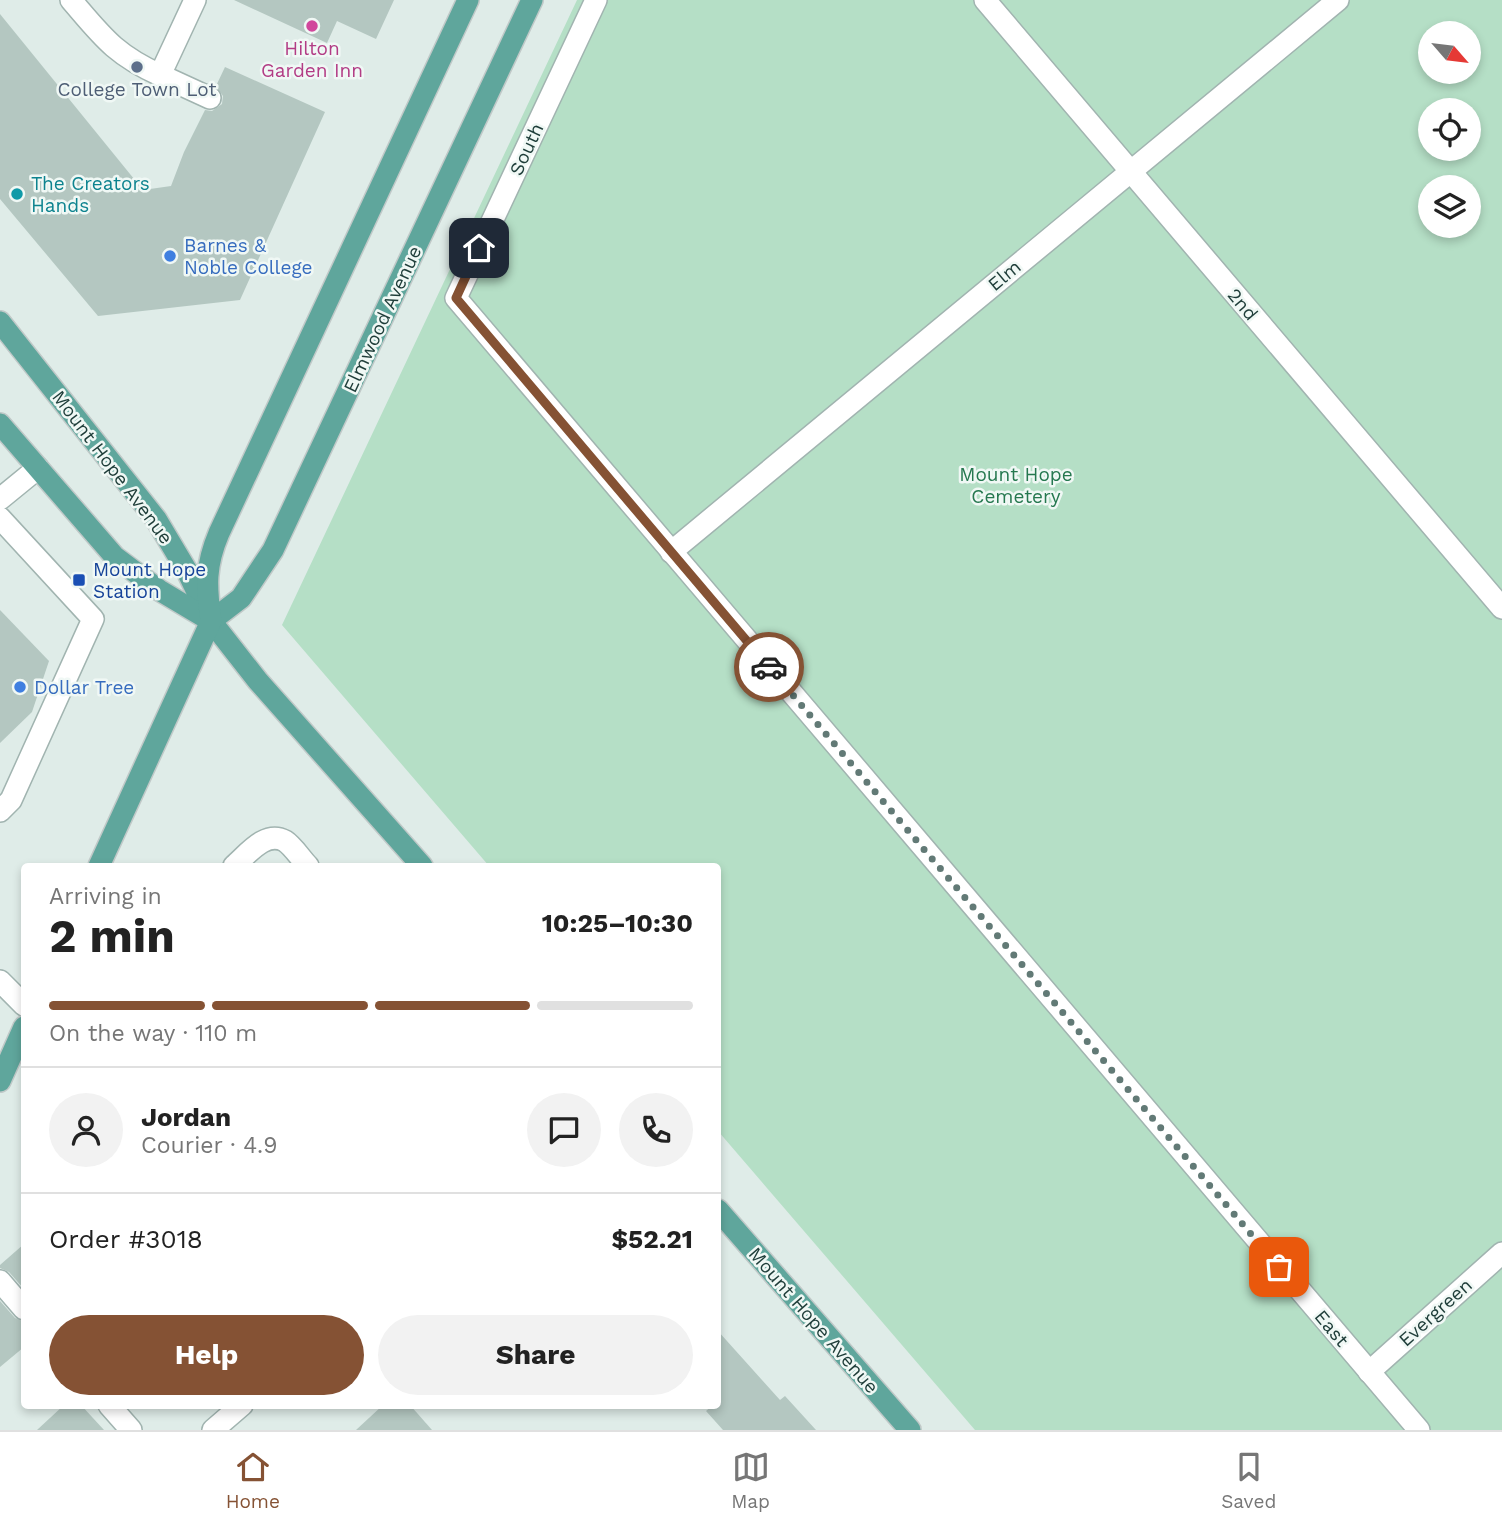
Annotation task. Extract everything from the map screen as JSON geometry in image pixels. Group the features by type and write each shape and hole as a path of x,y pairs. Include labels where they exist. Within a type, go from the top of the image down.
{"main road":[{"path":"211,621 206,587 212,550 468,0"},
{"name":"Elmwood Avenue","path":"106,861 211,621 241,598 273,550 532,0"},
{"name":"Mount Hope Avenue","path":"0,322 156,519 187,571 211,621 258,681 414,863"},
{"name":"Mount Hope Avenue","path":"0,424 115,558 159,590 211,621"},
{"path":"0,1081 21,1034"},
{"name":"Mount Hope Avenue","path":"721,1214 903,1427"}],"street":[{"path":"71,0 113,48 133,63 210,98"},
{"path":"160,75 195,0"},
{"name":"South","path":"456,298 596,0"},
{"name":"2nd","path":"985,0 1502,608"},
{"name":"Elm","path":"671,552 1338,0"},
{"name":"East","path":"456,298 1419,1430"},
{"path":"0,499 38,468"},
{"path":"0,518 93,619 11,800 0,811"},
{"path":"236,863 260,842 272,838 285,841 305,863"},
{"path":"0,981 21,1002"},
{"name":"Evergreen","path":"1369,1372 1502,1253"},
{"path":"0,1281 21,1306"},
{"path":"113,1409 131,1430"},
{"path":"213,1430 237,1409"}],"green space":[{"name":"Mount Hope Cemetery","path":"577,0 1502,0 1502,1430 975,1430 721,1134 721,863 486,863 282,625"}],"building":[{"name":"Hilton Garden Inn","path":"234,0 394,0 376,39 337,21 327,43"},
{"path":"0,14 143,190 171,186 205,110 212,111 222,104 223,96 216,86 225,67 325,112 240,300 98,316 0,199"},
{"name":"Dollar Tree","path":"0,610 49,661 32,712 0,743"},
{"path":"21,1247 21,1286 9,1272 0,1268 0,1265"},
{"path":"0,1301 15,1318 21,1321 21,1350 0,1367"},
{"path":"721,1334 780,1400 785,1396 816,1430 723,1430 706,1411 721,1409"},
{"path":"60,1409 85,1409 104,1430 37,1430"},
{"path":"379,1409 414,1409 432,1430 356,1430"}],"way so far":[{"path":"769,667 1279,1267"}],"place":[{"name":"Hilton Garden Inn","path":"312,26"},
{"name":"College Town Lot","path":"137,67"},
{"name":"The Creators Hands","path":"17,194"},
{"name":"Barnes & Noble College","path":"170,256"},
{"name":"Mount Hope Station","path":"79,580"},
{"name":"Dollar Tree","path":"20,687"}],"route":[{"path":"479,248 456,298 769,667"}]}
